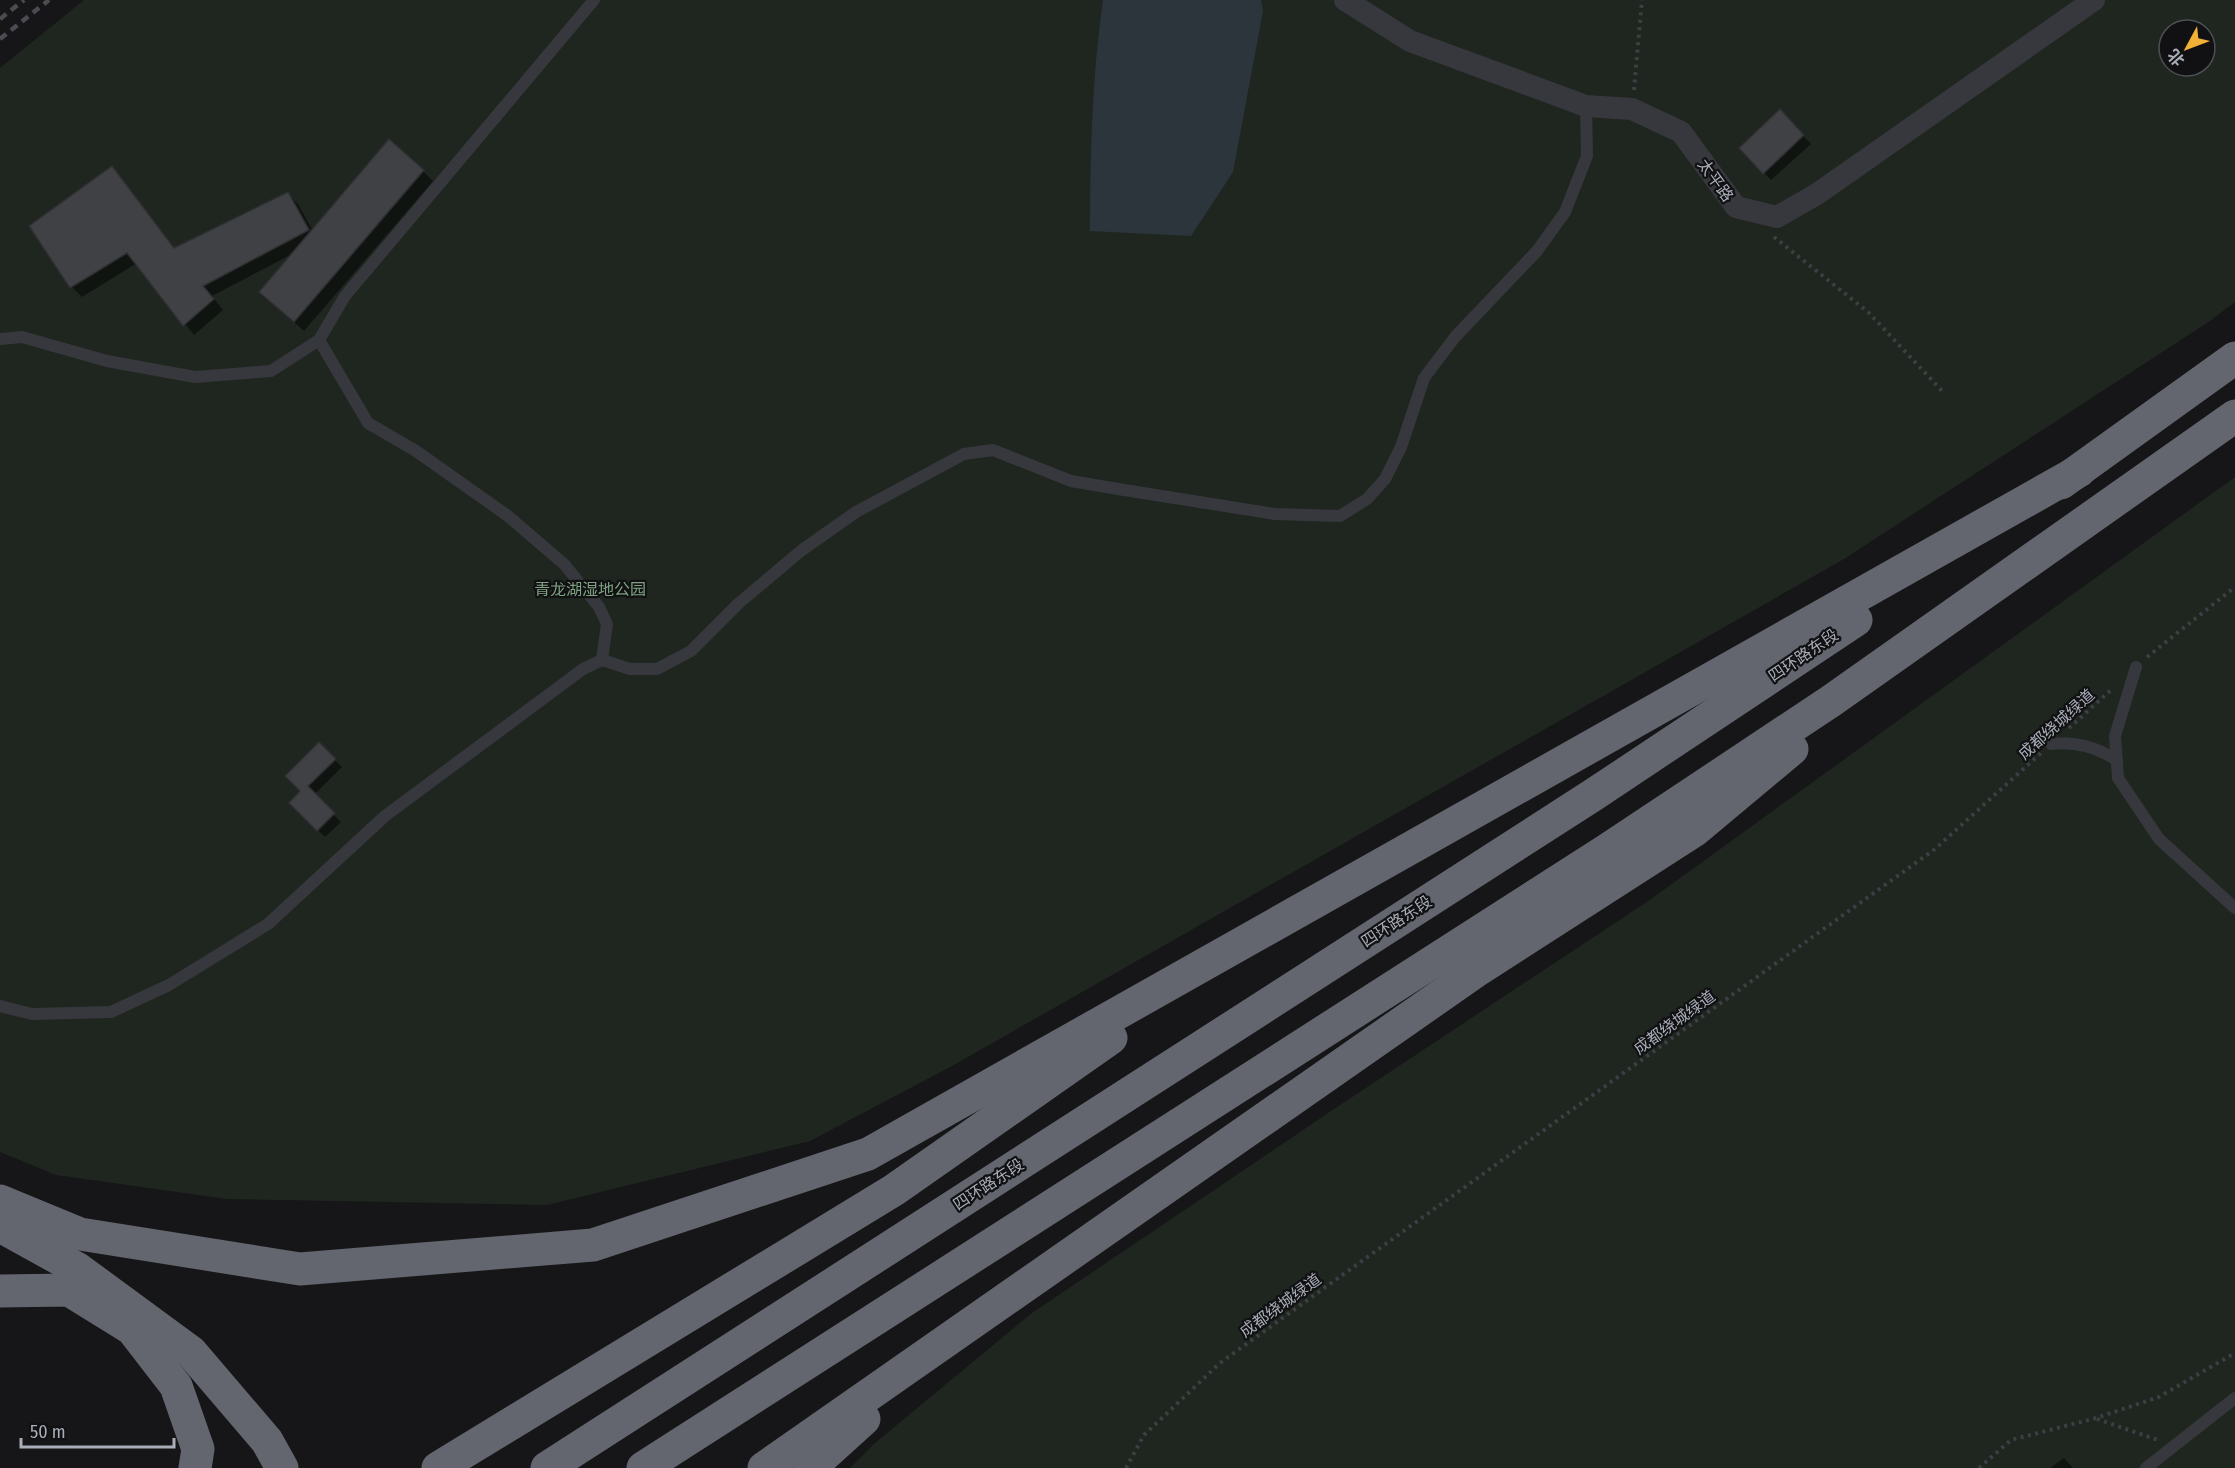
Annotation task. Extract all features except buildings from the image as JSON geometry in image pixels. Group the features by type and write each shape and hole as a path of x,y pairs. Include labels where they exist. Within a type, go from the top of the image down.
{"highway":[{"name":"四环路东段","path":"547,1468 1593,795 2079,471 2235,358"},
{"path":"643,1468 1607,850 1832,701 2235,416"},
{"path":"0,1201 80,1234 300,1269 593,1245 868,1154 2079,471"},
{"path":"764,1468 1479,969 1695,830 1948,620"},
{"path":"438,1468 894,1190 1270,927"},
{"path":"0,1226 78,1269 191,1352 267,1441 282,1468"},
{"path":"0,1291 69,1290 132,1329 176,1386 198,1449 195,1468"},
{"path":"810,1468 986,1313"}],"street":[{"name":"太平路","path":"1345,0 1410,41 1586,106 1632,109 1681,132 1736,207 1777,217 1817,194 2094,0"}],"lane":[{"path":"0,339 22,337 107,361 195,377 271,371 319,340 345,296 594,0"},
{"path":"0,1006 32,1014 111,1012 169,985 268,924 385,816 583,669 602,660 630,669 657,669 691,651 740,603 801,550 856,512 964,454 993,450 1071,481 1118,489 1275,514 1340,516 1367,499 1385,479 1401,447 1424,378 1455,337 1537,251 1565,212 1587,156 1586,106"},
{"path":"319,340 368,423 416,451 508,516 564,564 599,607 607,624 602,660"},
{"path":"2136,667 2115,736 2118,778 2159,839 2235,908"},
{"path":"2051,744 2072,742 2099,749 2116,760"},
{"path":"2146,1468 2235,1398"}],"path":[{"path":"1632,109 1642,0"},
{"path":"1771,235 1868,312 1944,393"},
{"name":"成都绕城绿道","path":"1126,1468 1144,1435 1220,1363 1935,849 2136,667 2235,587"},
{"path":"1979,1468 2011,1440 2096,1418 2159,1397 2235,1353"},
{"path":"2096,1418 2175,1445"}],"green space":[{"name":"青龙湖湿地公园","path":"84,0 2235,0 2235,302 2210,321 1844,559 952,1066 810,1141 547,1205 227,1199 56,1175 0,1152 0,68"},
{"path":"2235,477 2235,1468 850,1468 875,1443 1032,1313 1651,899"}],"shaded area":[{"path":"1103,0 1261,0 1263,11 1233,172 1191,236 1090,231 1092,116"}],"railway":[{"path":"0,19 24,0"},
{"path":"0,39 49,0"}]}
